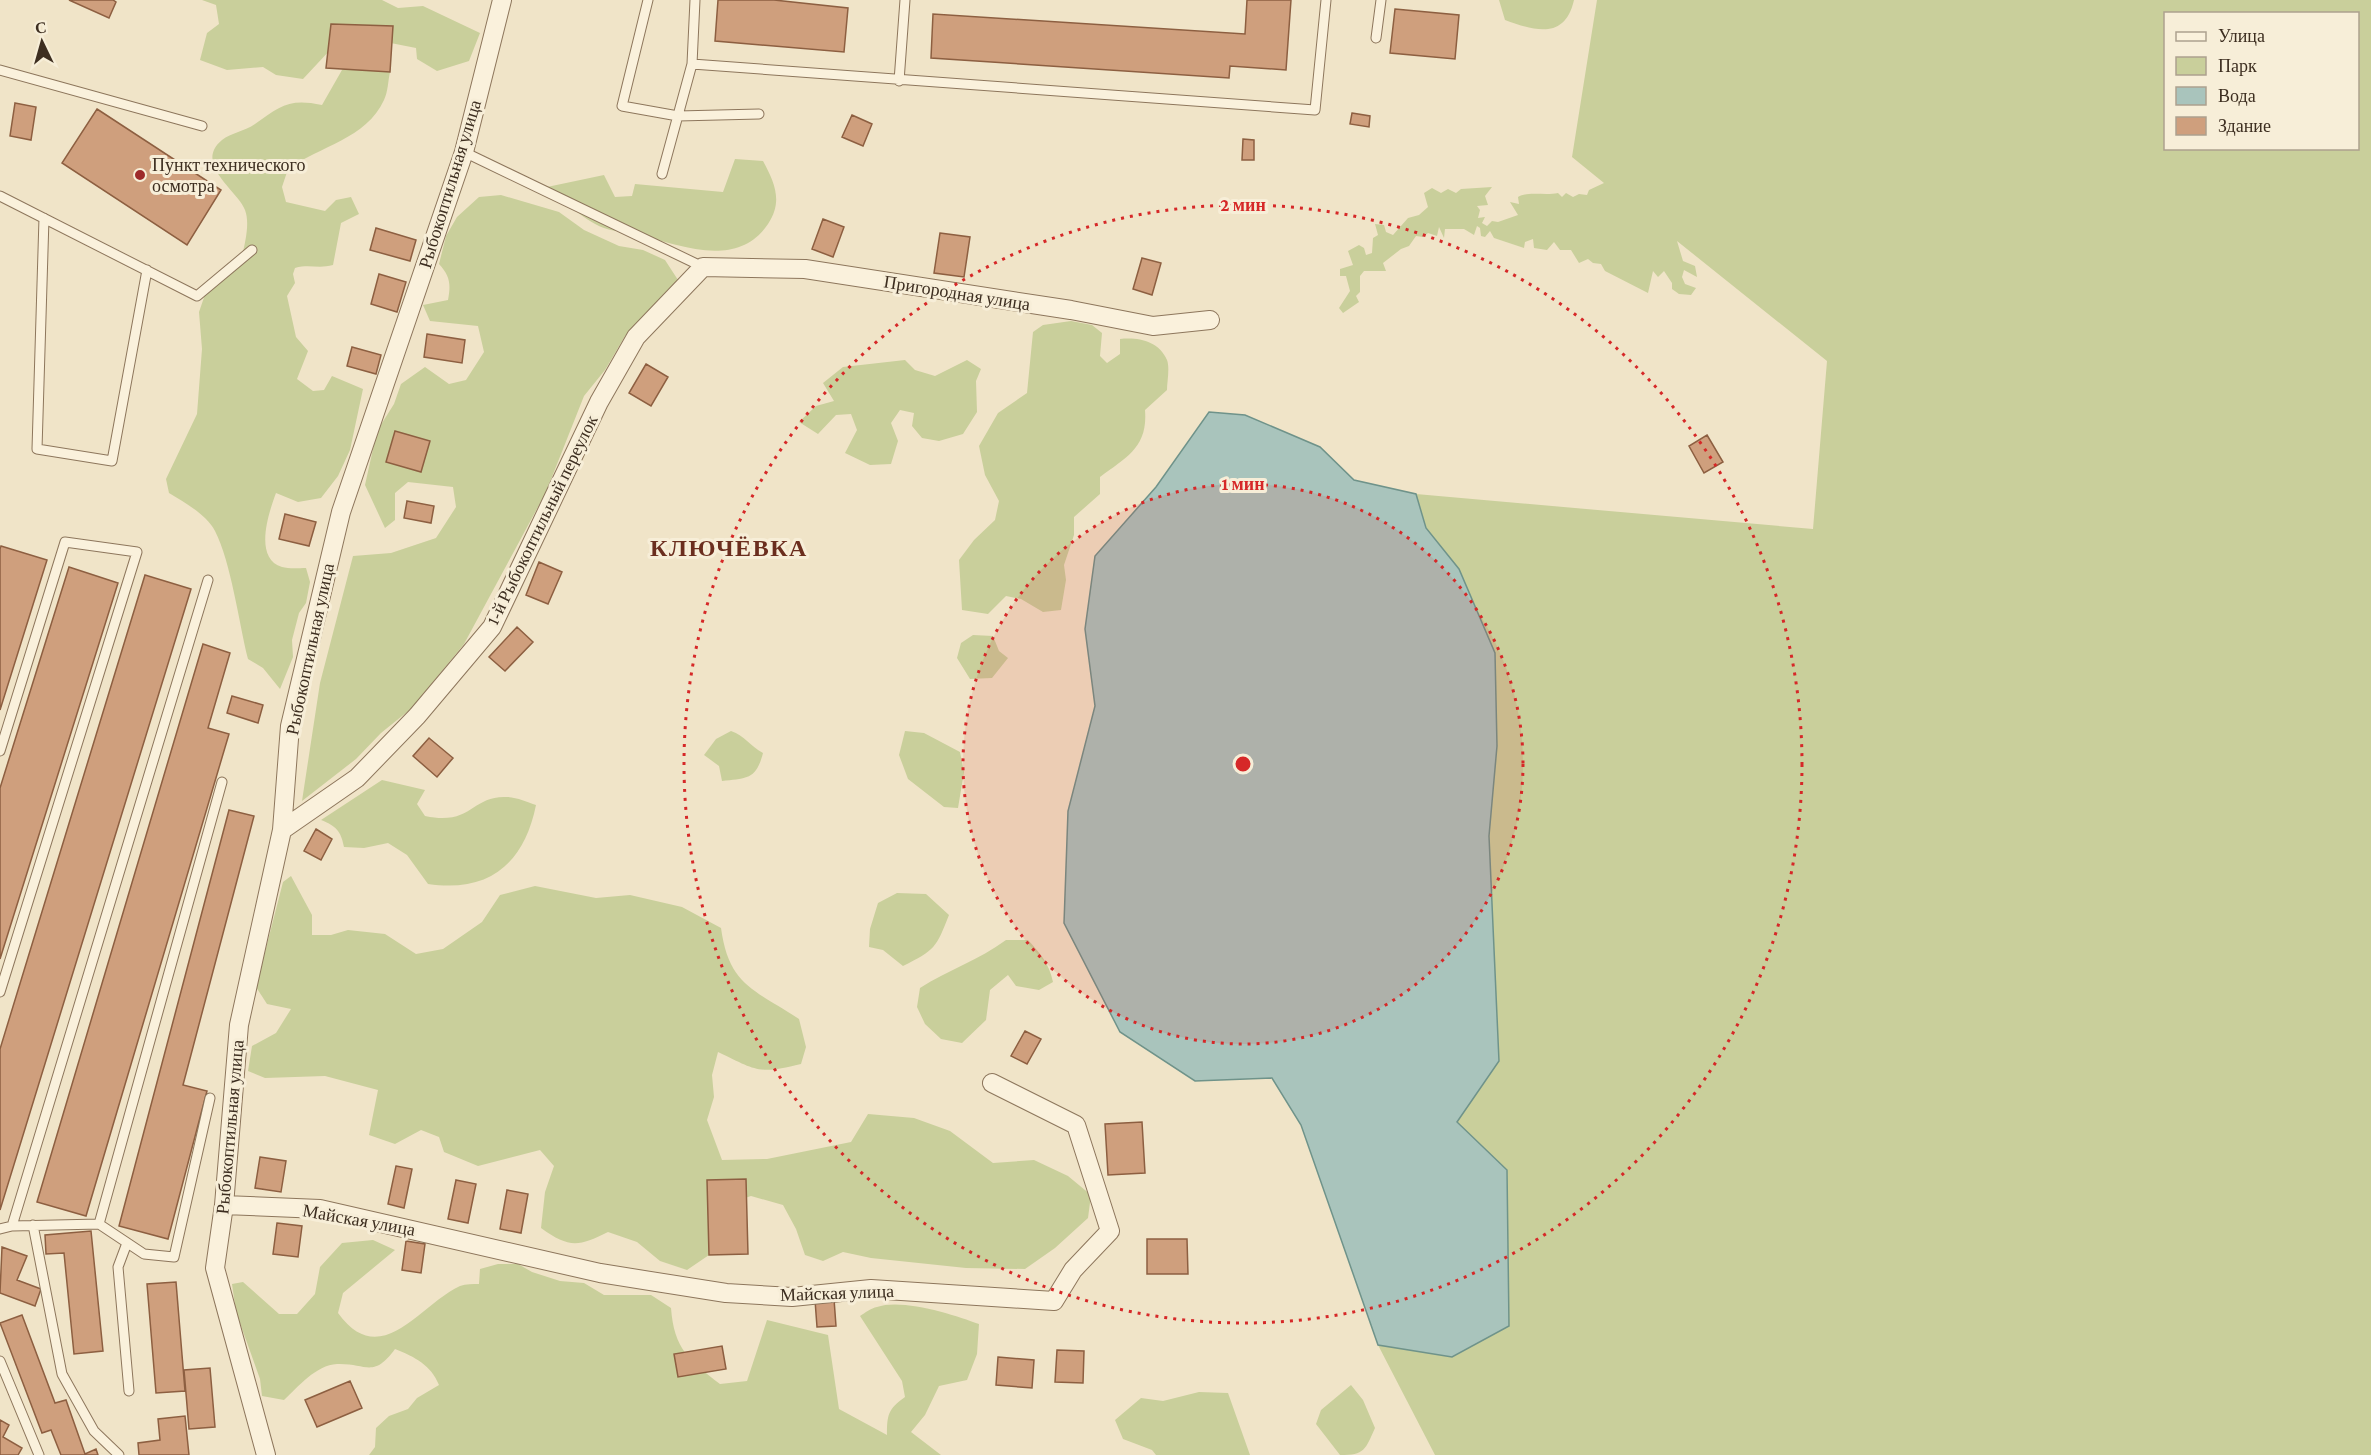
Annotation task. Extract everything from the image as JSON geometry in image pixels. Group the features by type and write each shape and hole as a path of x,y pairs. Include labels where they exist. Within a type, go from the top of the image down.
{"street":[{"name":"Рыбокоптильная улица","path":"266,1455 215,1268 224,1205 239,1025 282,830 291,726 341,512 464,152 502,0"},
{"name":"Пригородная улица","path":"703,267 805,269 1071,310 1153,326 1210,320"},
{"name":"1-й Рыбокоптильный переулок","path":"282,830 357,778 417,716 492,627 599,402 636,337 703,267"},
{"name":"Майская улица","path":"224,1205 320,1209 600,1273 726,1293 792,1297 871,1289 1054,1301 1073,1270 1110,1231 1077,1125 992,1083"}],"lane":[{"path":"648,0 622,106 678,116 759,114"},
{"path":"662,174 692,64 694,0"},
{"path":"899,81 905,0"},
{"path":"692,64 1315,110 1326,0"},
{"path":"1376,38 1381,0"},
{"path":"0,70 202,126"},
{"path":"464,152 703,267"},
{"path":"0,196 197,296 252,250"},
{"path":"44,218 37,449 112,460 147,270"},
{"path":"0,751 65,542 137,552 0,992"},
{"path":"12,1226 208,580"},
{"path":"99,1224 222,782"},
{"path":"0,1229 12,1226 99,1224 144,1254 174,1257 210,1098"},
{"path":"33,1225 62,1374 94,1431 119,1455"},
{"path":"127,1243 118,1268 129,1392"},
{"path":"1,1367 39,1455"}],"green space":[{"path":"202,0 382,0 398,8 423,6 480,33 469,61 437,71 417,59 416,48 345,34 303,79 276,75 263,67 227,70 200,60 207,33 219,24 216,5"},
{"path":"1499,0 1574,0 1564,22 1556,27 1538,29 1505,20"},
{"path":"1597,0 2371,0 2371,1455 1435,1455 1378,1345 1452,1357 1509,1326 1507,1170 1457,1122 1499,1061 1489,836 1497,746 1459,569 1426,528 1416,494 1813,529 1827,361 1677,241 1683,261 1695,266 1697,277 1684,270 1682,277 1685,284 1696,288 1691,295 1679,294 1672,289 1672,283 1664,271 1658,277 1653,271 1648,293 1605,271 1601,264 1593,263 1588,259 1579,263 1571,250 1560,250 1554,242 1547,250 1534,248 1533,239 1525,242 1524,248 1494,238 1490,231 1485,237 1481,236 1480,228 1477,226 1474,235 1464,229 1445,229 1444,238 1439,227 1437,236 1428,233 1423,237 1416,236 1409,246 1401,249 1383,263 1386,271 1364,271 1360,276 1360,292 1356,296 1359,302 1343,313 1339,308 1350,291 1346,276 1340,276 1340,269 1353,265 1348,251 1359,245 1364,248 1366,255 1372,253 1373,238 1378,235 1375,224 1384,225 1386,232 1393,235 1408,218 1419,215 1428,207 1424,193 1432,188 1441,193 1448,189 1456,193 1461,189 1492,187 1485,196 1488,205 1477,206 1480,210 1478,218 1485,217 1482,223 1487,226 1492,221 1498,222 1518,215 1510,202 1519,204 1518,197 1522,195 1558,193 1562,197 1566,193 1573,197 1579,194 1587,195 1589,190 1604,183 1572,157"},
{"path":"379,55 390,72 385,97 376,113 354,133 288,169 282,187 286,202 325,211 336,200 351,197 359,214 341,223 333,265 295,268 293,274 295,283 287,296 296,337 308,351 297,379 313,391 324,390 332,376 363,389 350,450 338,476 321,498 298,502 276,493 270,511 266,534 268,554 273,562 282,567 306,568 310,582 306,603 299,613 292,640 293,657 280,689 263,668 248,659 226,559 215,531 201,514 169,493 166,479 197,414 202,349 199,312 209,283 240,265 246,238 245,210 220,177 212,158 214,149 222,140 251,126 278,108 301,102 322,105 350,56"},
{"path":"735,159 763,161 774,185 776,200 773,216 756,238 741,246 725,250 690,248 634,233 607,229 584,217 547,187 604,175 615,197 632,196 635,184 723,192"},
{"path":"501,195 559,212 584,230 619,246 643,250 665,260 678,280 625,336 605,370 584,396 546,492 464,644 412,708 381,733 356,759 302,801 320,683 353,556 391,553 436,538 456,507 453,487 408,482 395,493 395,520 385,528 365,485 377,431 394,404 401,384 425,367 449,384 466,380 484,352 478,326 430,321 423,305 448,300 449,280 439,264 446,236 457,217 479,197"},
{"path":"1071,321 1092,325 1102,333 1100,356 1107,363 1120,354 1120,339 1141,340 1159,348 1168,363 1167,390 1145,410 1143,433 1134,450 1100,477 1100,494 1074,517 1074,535 1064,565 1066,580 1061,610 1043,612 1021,599 1006,596 988,614 962,610 959,560 974,540 995,520 999,501 985,475 979,446 998,413 1027,393 1033,332 1043,325"},
{"path":"905,360 915,370 935,376 967,360 981,369 976,381 977,412 963,434 939,441 922,438 912,426 914,413 900,410 891,423 898,441 891,464 870,465 845,453 857,430 851,414 836,415 818,434 799,422 816,406 834,401 823,383 843,367"},
{"path":"973,635 993,636 999,651 1008,658 992,678 970,679 957,658 961,643"},
{"path":"731,731 763,753 754,773 744,778 722,781 719,766 704,755 716,739"},
{"path":"905,731 924,733 960,752 964,772 958,808 944,807 908,779 899,755"},
{"path":"382,780 425,790 417,804 425,816 452,817 493,798 516,798 536,805 523,844 500,870 486,879 469,884 450,886 428,884 407,855 388,843 364,848 344,847 337,830 321,820"},
{"path":"291,876 312,915 312,935 331,935 348,930 385,934 416,954 443,949 482,922 500,895 535,886 596,898 630,895 682,907 721,928 730,962 737,974 757,992 799,1019 806,1047 801,1064 766,1070 750,1067 718,1052 712,1075 714,1097 707,1120 722,1160 767,1159 851,1142 868,1114 914,1118 950,1131 993,1163 1034,1160 1068,1176 1091,1195 1088,1218 1055,1248 1025,1269 966,1268 871,1258 843,1252 823,1261 805,1255 796,1229 783,1205 751,1196 724,1205 709,1255 687,1270 660,1261 637,1242 608,1232 581,1243 559,1239 541,1228 545,1192 554,1166 540,1150 478,1166 444,1152 439,1137 421,1130 395,1144 369,1135 378,1090 325,1076 265,1078 248,1071 252,1046 276,1033 291,1009 267,1004 256,987 283,882"},
{"path":"897,893 926,894 949,915 933,947 903,966 883,950 869,947 870,929 878,903"},
{"path":"1006,940 1028,940 1044,959 1053,982 1039,990 1016,986 1008,975 990,990 986,1020 962,1043 941,1039 925,1024 917,1007 920,988"},
{"path":"373,1240 395,1250 343,1293 338,1313 354,1330 369,1336 385,1335 400,1329 460,1286 479,1284 480,1269 498,1264 518,1264 532,1272 560,1281 584,1283 604,1295 651,1295 671,1308 676,1334 685,1352 720,1384 747,1381 767,1320 828,1335 839,1409 887,1435 890,1413 895,1405 905,1397 902,1381 860,1316 870,1309 900,1305 956,1316 979,1324 977,1354 967,1380 939,1386 925,1415 911,1432 941,1455 369,1455 375,1447 376,1428 389,1416 408,1409 417,1398 439,1385 432,1372 416,1359 395,1349 375,1367 337,1364 322,1368 284,1400 262,1396 260,1379 236,1312 232,1284 243,1282 279,1314 297,1314 315,1294 320,1267 342,1243"},
{"path":"1351,1385 1363,1400 1375,1428 1363,1450 1355,1454 1340,1455 1316,1424 1321,1410"},
{"path":"1199,1392 1228,1393 1250,1455 1156,1455 1152,1450 1123,1439 1115,1420 1141,1398 1163,1401"}],"water":[{"path":"1209,412 1245,415 1320,447 1354,480 1416,494 1426,528 1459,569 1495,653 1497,746 1489,836 1499,1061 1457,1122 1507,1170 1509,1326 1452,1357 1378,1345 1301,1125 1272,1078 1195,1081 1120,1032 1064,923 1068,811 1095,706 1085,629 1095,556 1156,487"}],"building":[{"path":"69,0 113,0 116,2 109,18"},
{"path":"718,0 774,0 848,8 844,52 715,41"},
{"path":"1247,0 1291,0 1286,70 1230,66 1229,78 931,58 933,14 1245,34"},
{"path":"1395,9 1459,15 1455,59 1390,53"},
{"path":"331,24 393,26 390,72 326,68"},
{"path":"15,103 36,107 31,140 10,136"},
{"path":"97,109 221,190 187,245 62,163"},
{"path":"1352,113 1370,116 1369,127 1350,124"},
{"path":"852,115 872,124 863,146 842,137"},
{"path":"1243,139 1254,140 1254,160 1242,160"},
{"path":"823,219 844,227 833,257 812,249"},
{"path":"376,228 416,240 410,261 370,250"},
{"path":"940,233 970,237 964,277 934,273"},
{"path":"1142,258 1161,263 1152,295 1133,289"},
{"path":"379,274 406,282 397,312 371,304"},
{"path":"427,334 465,340 462,363 424,357"},
{"path":"352,347 381,355 376,374 347,366"},
{"path":"646,364 668,377 651,406 629,393"},
{"path":"395,431 430,441 421,472 386,462"},
{"path":"1707,435 1723,462 1704,473 1689,446"},
{"path":"407,501 434,506 431,523 404,518"},
{"path":"285,514 316,522 309,546 279,539"},
{"path":"1,546 47,560 0,710 0,549"},
{"path":"539,562 562,572 548,604 526,595"},
{"path":"69,567 118,583 0,959 0,788"},
{"path":"145,575 191,589 0,1210 0,1049"},
{"path":"517,627 533,642 505,671 489,657"},
{"path":"203,644 230,653 208,728 229,734 86,1216 37,1202"},
{"path":"232,696 263,705 258,723 227,713"},
{"path":"429,738 453,758 437,777 413,756"},
{"path":"229,810 254,816 183,1085 207,1091 168,1239 119,1226"},
{"path":"316,829 332,839 321,860 304,851"},
{"path":"1025,1031 1041,1039 1027,1064 1011,1056"},
{"path":"1142,1122 1145,1173 1108,1175 1105,1124"},
{"path":"260,1157 286,1161 281,1192 255,1188"},
{"path":"396,1166 412,1169 404,1208 388,1204"},
{"path":"746,1179 748,1254 709,1255 707,1180"},
{"path":"456,1180 476,1184 468,1223 448,1219"},
{"path":"507,1190 528,1194 521,1233 500,1229"},
{"path":"277,1223 302,1226 298,1257 273,1254"},
{"path":"91,1231 103,1351 74,1354 64,1253 46,1254 45,1235"},
{"path":"1147,1239 1187,1239 1188,1274 1147,1274"},
{"path":"406,1241 425,1244 421,1273 402,1270"},
{"path":"2,1247 27,1256 17,1280 41,1289 35,1306 0,1293"},
{"path":"176,1282 185,1391 156,1393 147,1284"},
{"path":"834,1299 836,1326 817,1327 815,1300"},
{"path":"22,1315 55,1403 66,1400 85,1454 96,1449 98,1455 61,1455 51,1430 42,1433 0,1323"},
{"path":"722,1346 726,1369 678,1377 674,1354"},
{"path":"1057,1350 1084,1351 1083,1383 1055,1382"},
{"path":"998,1357 1034,1360 1032,1388 996,1385"},
{"path":"210,1368 215,1427 189,1429 184,1370"},
{"path":"350,1381 362,1408 317,1427 305,1400"},
{"path":"185,1416 189,1455 139,1455 138,1443 160,1440 158,1419"},
{"path":"0,1420 9,1425 3,1437 22,1448 18,1455 0,1455"}],"place":[{"name":"Пункт технического осмотра","path":"140,175"}],"district":[{"name":"КЛЮЧЁВКА","path":"729,547"}]}
